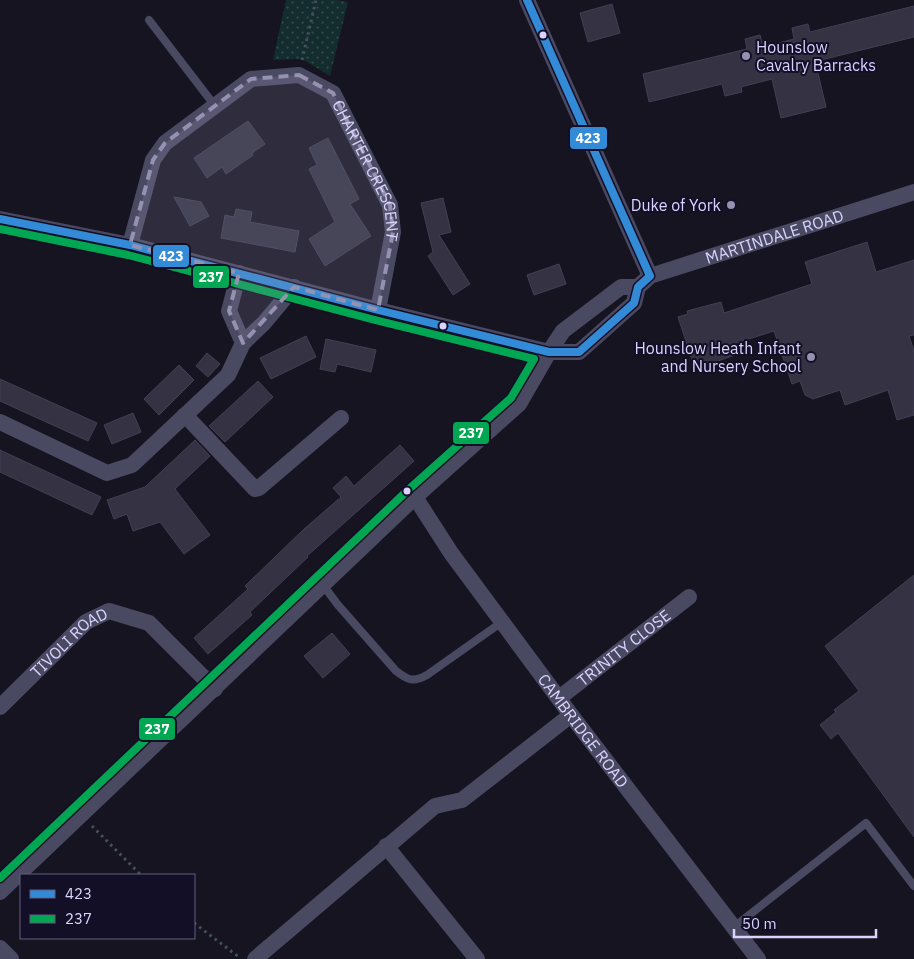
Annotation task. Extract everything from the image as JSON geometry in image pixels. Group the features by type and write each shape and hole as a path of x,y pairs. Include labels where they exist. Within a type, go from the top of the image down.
{"street":[{"path":"0,219 130,245 378,310 549,352 579,352 634,302 644,281 527,0"},
{"path":"130,245 153,160 164,143 251,79 298,75"},
{"name":"CHARTER CRESCENT","path":"298,75 333,94 390,205 393,232 378,310"},
{"name":"MARTINDALE ROAD","path":"0,892 415,497 520,404 563,331 621,287 914,192"},
{"path":"239,273 229,311 243,343"},
{"path":"0,422 107,472 132,465 228,375 243,343 294,287"},
{"path":"185,415 255,488 259,488 341,418"},
{"name":"CAMBRIDGE ROAD","path":"415,497 451,553 571,715 758,959"},
{"name":"TRINITY CLOSE","path":"559,698 689,597"},
{"name":"TIVOLI ROAD","path":"0,708 86,622 109,611 149,623 215,688"},
{"path":"255,959 435,806 462,800 571,715"},
{"path":"386,846 477,959"},
{"path":"0,948 11,959"}],"lane":[{"path":"149,20 215,106"},
{"path":"323,585 396,671 405,678 412,680 419,680 427,675 502,622"},
{"path":"734,927 866,823 914,886"}],"path":[{"path":"298,75 316,0"},
{"path":"81,815 140,874"},
{"path":"195,924 241,959"}],"highlighted area":[{"path":"299,75 333,93 390,205 393,232 378,310 294,287 243,343 229,311 239,273 130,245 153,160 165,143 251,79"}],"green space":[{"path":"286,0 337,0 348,2 330,76 302,59 273,60"}],"building":[{"path":"612,4 620,33 588,42 580,13"},
{"path":"914,6 914,37 817,61 819,69 817,69 826,107 781,118 772,79 741,87 742,92 725,96 722,84 649,102 643,74 747,49 745,39 760,35 763,47 794,39 792,28 808,24 810,32"},
{"path":"248,121 265,144 226,174 222,167 207,178 194,158"},
{"path":"328,138 359,199 350,204 371,236 325,266 309,239 335,222 309,169 317,165 309,148"},
{"path":"174,197 201,202 209,216 190,226"},
{"path":"443,198 451,232 439,235 470,284 453,295 428,256 433,252 421,203"},
{"path":"236,209 252,212 250,222 299,231 295,252 221,238 225,215 234,217"},
{"path":"867,242 876,272 914,260 914,335 909,336 914,351 914,415 897,420 888,390 845,405 840,390 813,399 805,395 800,381 792,384 774,331 733,344 735,355 695,369 678,317 688,314 687,311 721,302 724,313 812,284 805,262"},
{"path":"559,264 566,284 534,295 527,275"},
{"path":"306,336 316,357 271,379 260,358"},
{"path":"326,339 376,350 371,372 337,364 335,372 320,369"},
{"path":"207,353 220,364 208,377 196,366"},
{"path":"179,365 194,380 159,415 144,399"},
{"path":"0,379 97,423 88,441 0,401"},
{"path":"258,381 273,397 225,442 209,426"},
{"path":"133,413 141,432 112,444 104,425"},
{"path":"195,440 210,456 175,489 210,535 184,554 160,522 133,531 127,514 114,519 107,500 145,487"},
{"path":"400,445 414,461 307,556 250,612 252,615 208,654 194,638 248,589 245,586 304,529 341,497 333,488 346,476 354,486"},
{"path":"0,450 101,497 92,515 0,472"},
{"path":"914,575 914,837 838,733 831,739 820,725 836,712 834,710 859,691 825,646"},
{"path":"332,633 350,654 323,678 304,656"}],"transit line":[{"name":"423","path":"527,0 650,276"},
{"name":"423","path":"0,219 130,245 378,310 549,352 579,352 634,303 638,287 650,276"},
{"name":"237","path":"0,229 128,255 375,320 534,359 511,398 408,490 0,878"}],"place":[{"name":"Hounslow Cavalry Barracks","path":"746,56"},
{"name":"Duke of York","path":"731,205"},
{"name":"Hounslow Heath Infant and Nursery School","path":"811,357"}]}
